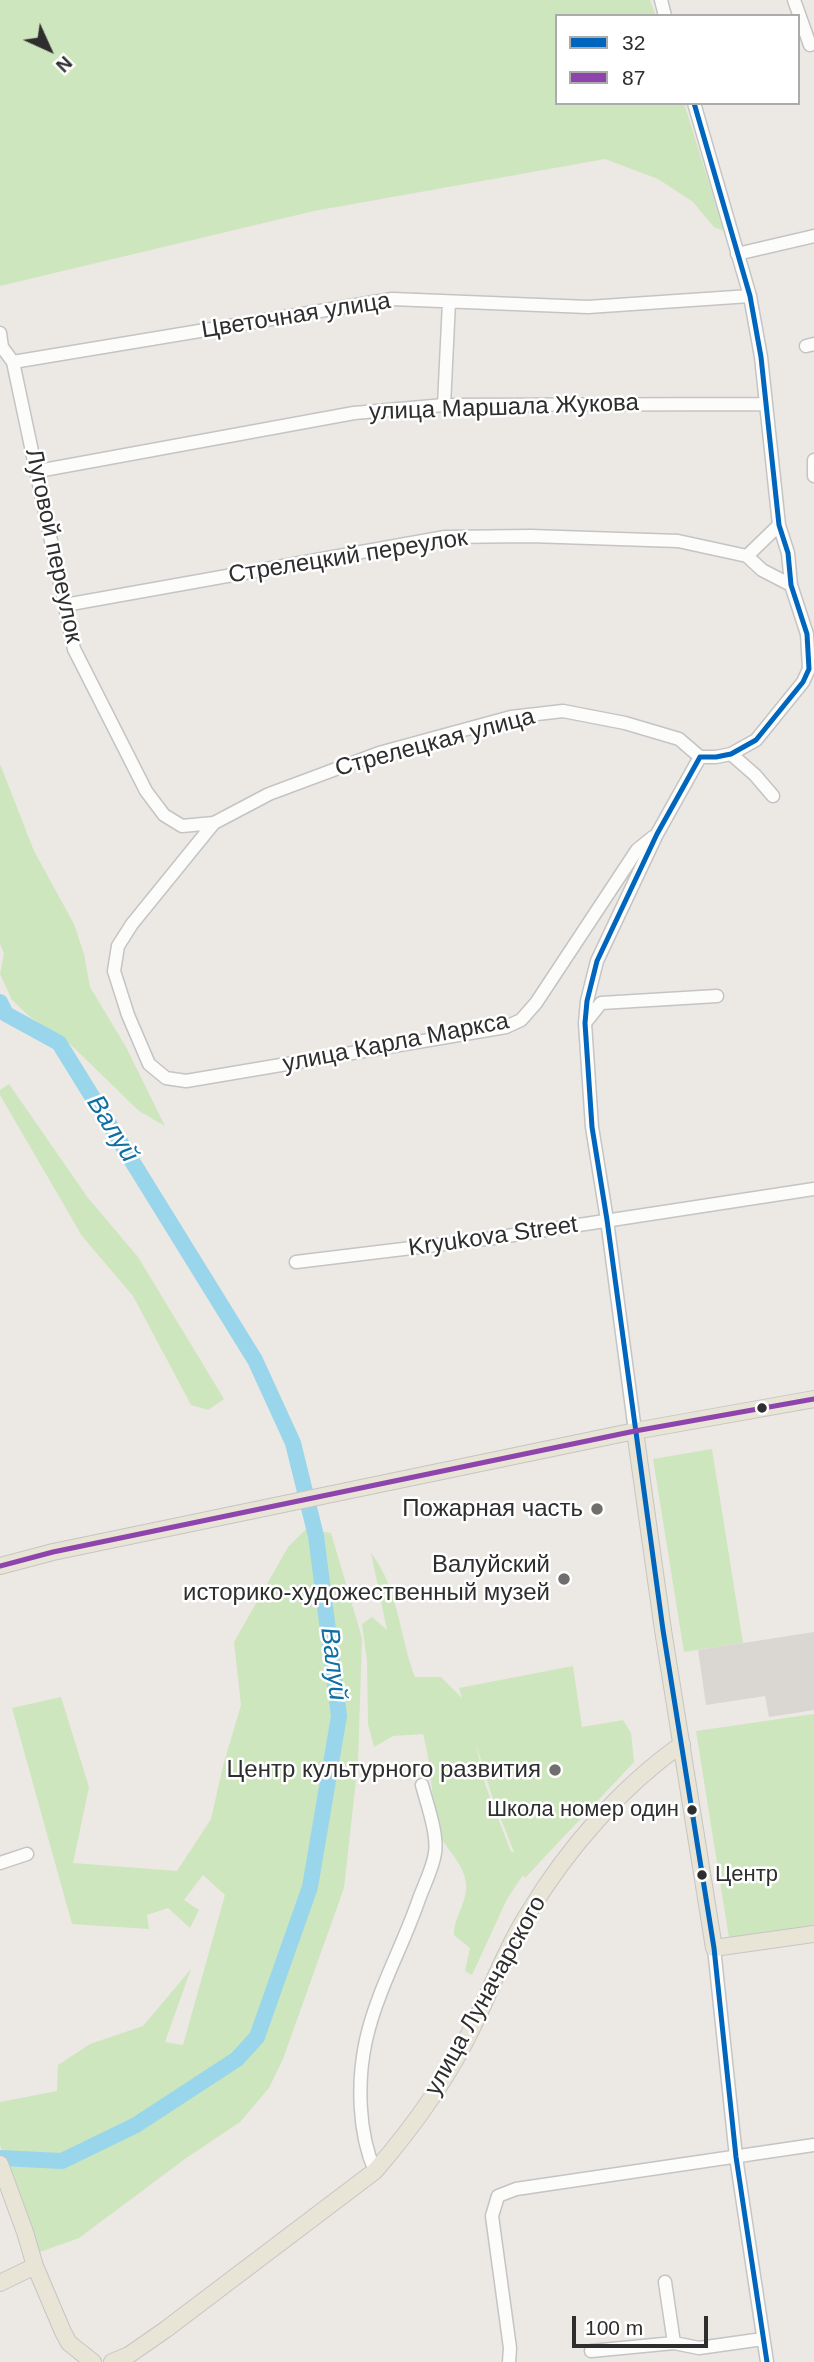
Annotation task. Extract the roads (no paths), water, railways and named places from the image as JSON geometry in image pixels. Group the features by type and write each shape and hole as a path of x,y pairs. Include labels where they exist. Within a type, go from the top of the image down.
{"main road":[{"path":"0,1566 53,1552 635,1431 814,1399"},
{"path":"635,1431 714,1948 814,1934"},
{"name":"улица Луначарского","path":"112,2362 128,2355 165,2330 375,2171 442,2083 472,2028 502,1961 528,1913 557,1870 593,1826 636,1781 681,1744"},
{"path":"0,2164 26,2232 35,2266 62,2332 69,2343 87,2358"},
{"path":"0,2283 35,2266"}],"street":[{"path":"800,21 807,46"},
{"path":"635,1431 592,1127 585,1023 587,1001 597,961 657,834 699,757 731,754 755,740 803,682 808,669 807,634 791,585 788,554 779,525 761,357 750,296 695,105"},
{"path":"737,254 814,236"},
{"name":"Цветочная улица","path":"13,362 392,299 589,307 750,296"},
{"path":"444,405 449,302"},
{"name":"Луговой переулок","path":"0,333 2,347 13,362 74,649 146,790 164,815 182,826 214,823"},
{"name":"улица Маршала Жукова","path":"38,471 354,413 444,405 766,404"},
{"path":"814,460 814,476"},
{"path":"747,556 779,525"},
{"name":"Стрелецкий переулок","path":"65,605 444,537 531,536 678,541 747,556 762,570 791,585"},
{"name":"Стрелецкая улица","path":"214,823 269,794 379,753 511,717 564,711 625,723 679,739 699,757"},
{"path":"731,754 755,775 773,796"},
{"name":"улица Карла Маркса","path":"214,823 132,924 118,946 114,971 128,1015 149,1064 166,1078 186,1081 506,1027 521,1020 536,1003 637,850 657,834"},
{"path":"585,1023 601,1003 717,996"},
{"name":"Kryukova Street","path":"296,1262 494,1238 814,1189"},
{"path":"375,2171 367,2154 360,2106 366,2040 435,1853 422,1785"},
{"path":"0,1863 27,1854"},
{"path":"714,1948 736,2157 766,2362"},
{"path":"509,2362 510,2348 492,2216 498,2196 516,2189 814,2145"},
{"path":"665,2281 674,2343"},
{"path":"592,2351 674,2343 700,2355 763,2339"}],"waterway":[{"name":"Валуй","path":"0,1002 6,1014 59,1043 255,1360 293,1443 316,1536 339,1716 310,1887 257,2037 237,2059 136,2125 62,2161 0,2158"}],"place":[{"name":"Пожарная часть","path":"597,1509"},
{"name":"Валуйский историко-художественный музей","path":"564,1579"},
{"name":"Центр культурного развития","path":"555,1770"},
{"name":"Школа номер один","path":"692,1810"},
{"name":"Центр","path":"702,1875"}]}
